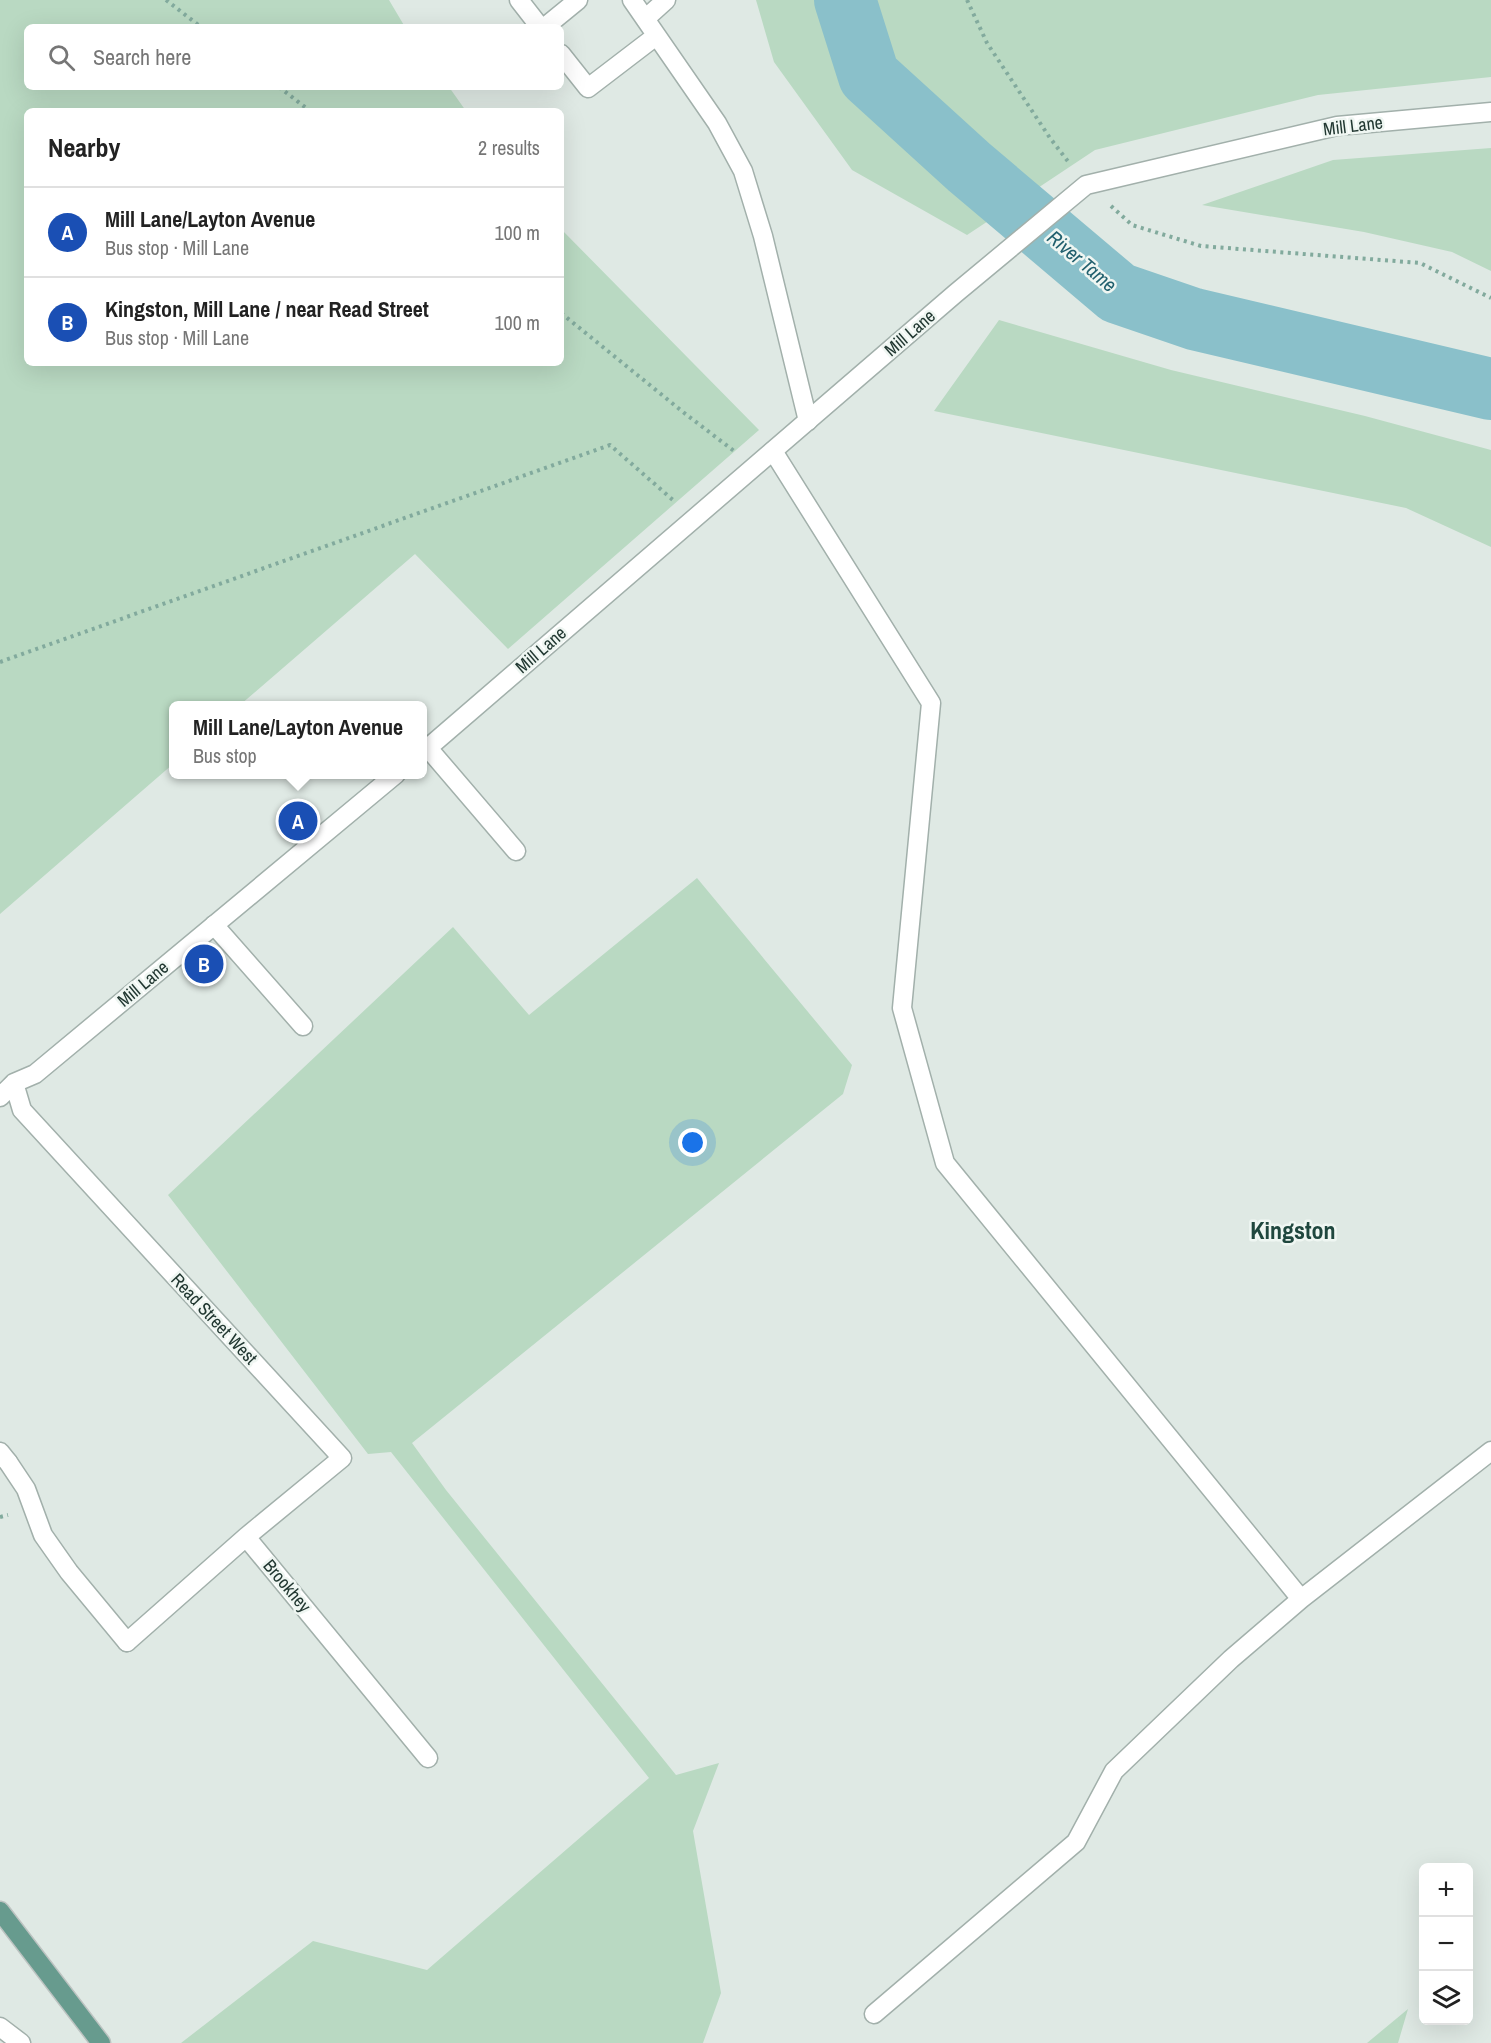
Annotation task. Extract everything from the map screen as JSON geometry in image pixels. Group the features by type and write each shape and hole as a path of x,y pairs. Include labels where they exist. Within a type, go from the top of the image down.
{"main road":[{"path":"0,1911 101,2043"}],"street":[{"path":"519,0 538,24"},
{"path":"549,24 578,0"},
{"path":"632,0 717,123 743,171 762,236 808,421"},
{"path":"645,19 666,0"},
{"path":"564,58 588,88 656,36"},
{"name":"Mill Lane","path":"427,748 956,293 1086,185 1337,126 1491,112"},
{"path":"772,451 931,703 902,1008 945,1163 1301,1599"},
{"path":"427,752 516,851"},
{"name":"Mill Lane","path":"0,1097 7,1081 35,1074 390,779"},
{"path":"214,925 303,1026"},
{"name":"Read Street West","path":"7,1081 22,1110 342,1458 246,1537"},
{"path":"874,2014 1076,1842 1114,1771 1231,1659 1301,1599 1491,1451"},
{"path":"4,1457 27,1489 43,1535 69,1572 127,1642 246,1537"},
{"name":"Brookhey","path":"246,1537 428,1758"},
{"path":"0,2027 21,2043"}],"path":[{"path":"166,0 197,24"},
{"path":"967,0 987,43 1050,138 1086,185 1132,225 1201,246 1420,263 1491,298"},
{"path":"283,90 306,108"},
{"path":"564,315 683,412 755,466"},
{"path":"0,662 610,445 694,519"}],"green space":[{"path":"0,0 389,0 403,24 24,24 24,90 451,90 464,108 24,108 24,366 564,366 564,232 759,430 508,649 415,554 245,701 169,701 169,767 0,914"},
{"path":"756,0 1491,0 1491,77 1318,95 1095,150 967,235 852,170 774,62"},
{"path":"1491,148 1491,271 1452,252 1364,232 1202,205 1333,160"},
{"path":"999,320 1171,370 1365,416 1491,450 1491,547 1406,508 934,411"},
{"path":"697,878 852,1065 843,1094 412,1443 446,1490 676,1775 719,1763 693,1831 721,1993 703,2043 181,2043 313,1941 427,1970 649,1778 391,1452 368,1454 168,1195 453,927 529,1015"},
{"path":"1408,2009 1398,2043 1367,2043"}],"waterway":[{"name":"River Tame","path":"845,0 869,76 969,167 1118,293 1194,319 1491,389"}],"place":[{"name":"Mill Lane/Layton Avenue","path":"298,821"},
{"name":"Kingston, Mill Lane / near Read Street","path":"204,964"}],"district":[{"name":"Kingston","path":"1293,1231"}]}
